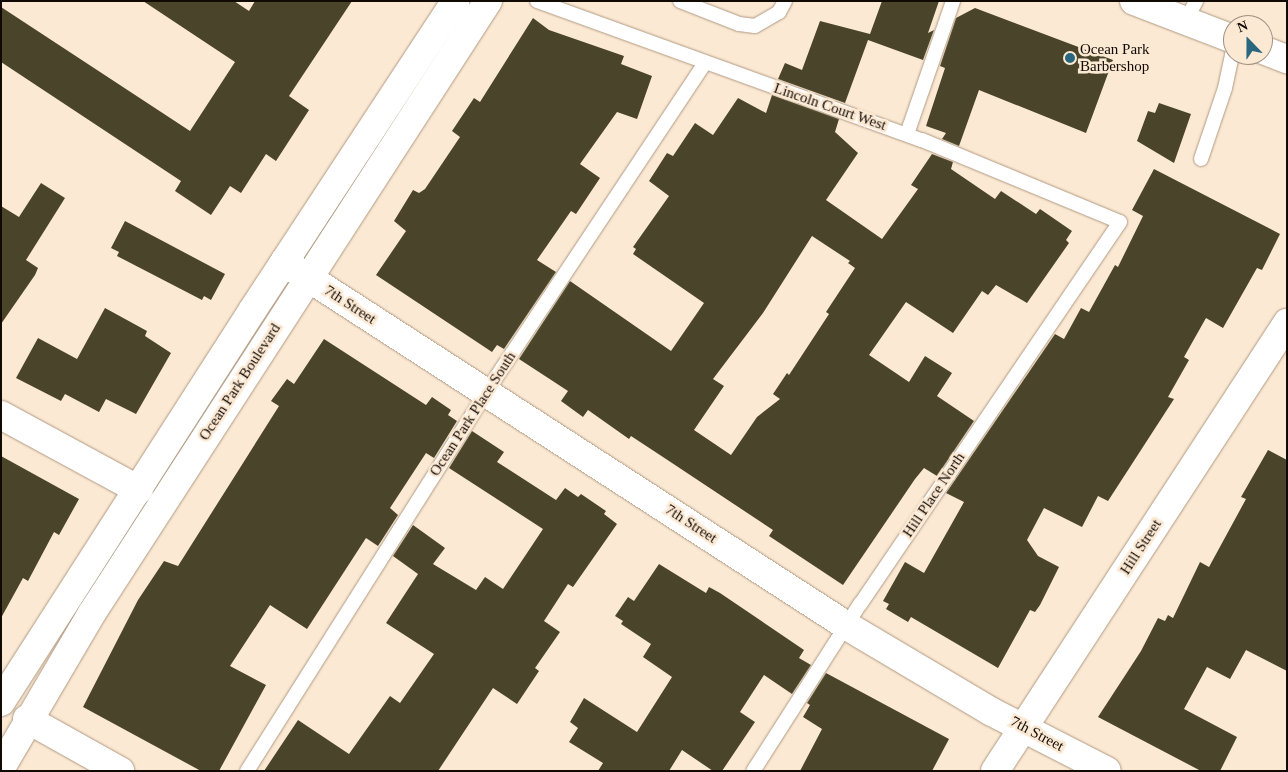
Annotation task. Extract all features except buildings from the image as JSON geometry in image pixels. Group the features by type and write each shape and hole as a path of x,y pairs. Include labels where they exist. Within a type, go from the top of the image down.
{"main road":[{"name":"Ocean Park Boulevard","path":"1,702 66,604 284,262 456,1"},
{"name":"Ocean Park Boulevard","path":"1,768 27,718 92,613 307,277 488,1"},
{"path":"1134,1 1191,12 1223,33"},
{"path":"1273,54 1287,59"},
{"name":"7th Street","path":"284,262 485,394 847,626 1024,727 1107,771"},
{"name":"Hill Street","path":"994,771 1287,323"},
{"path":"1,415 139,490 146,497 144,508 106,568 92,613"},
{"path":"66,604 58,633 18,698 20,710 27,718 120,771"}],"lane":[{"name":"Lincoln Court West","path":"537,1 907,134 1120,222"},
{"path":"680,1 739,24 755,26 779,12 785,1"},
{"path":"907,134 953,1"},
{"name":"Ocean Park Place South","path":"247,771 485,394 706,63"},
{"path":"1201,159 1225,88 1230,65"},
{"name":"Hill Place North","path":"753,771 847,626 1120,222"}],"place":[{"name":"Ocean Park Barbershop","path":"1070,58"}]}
